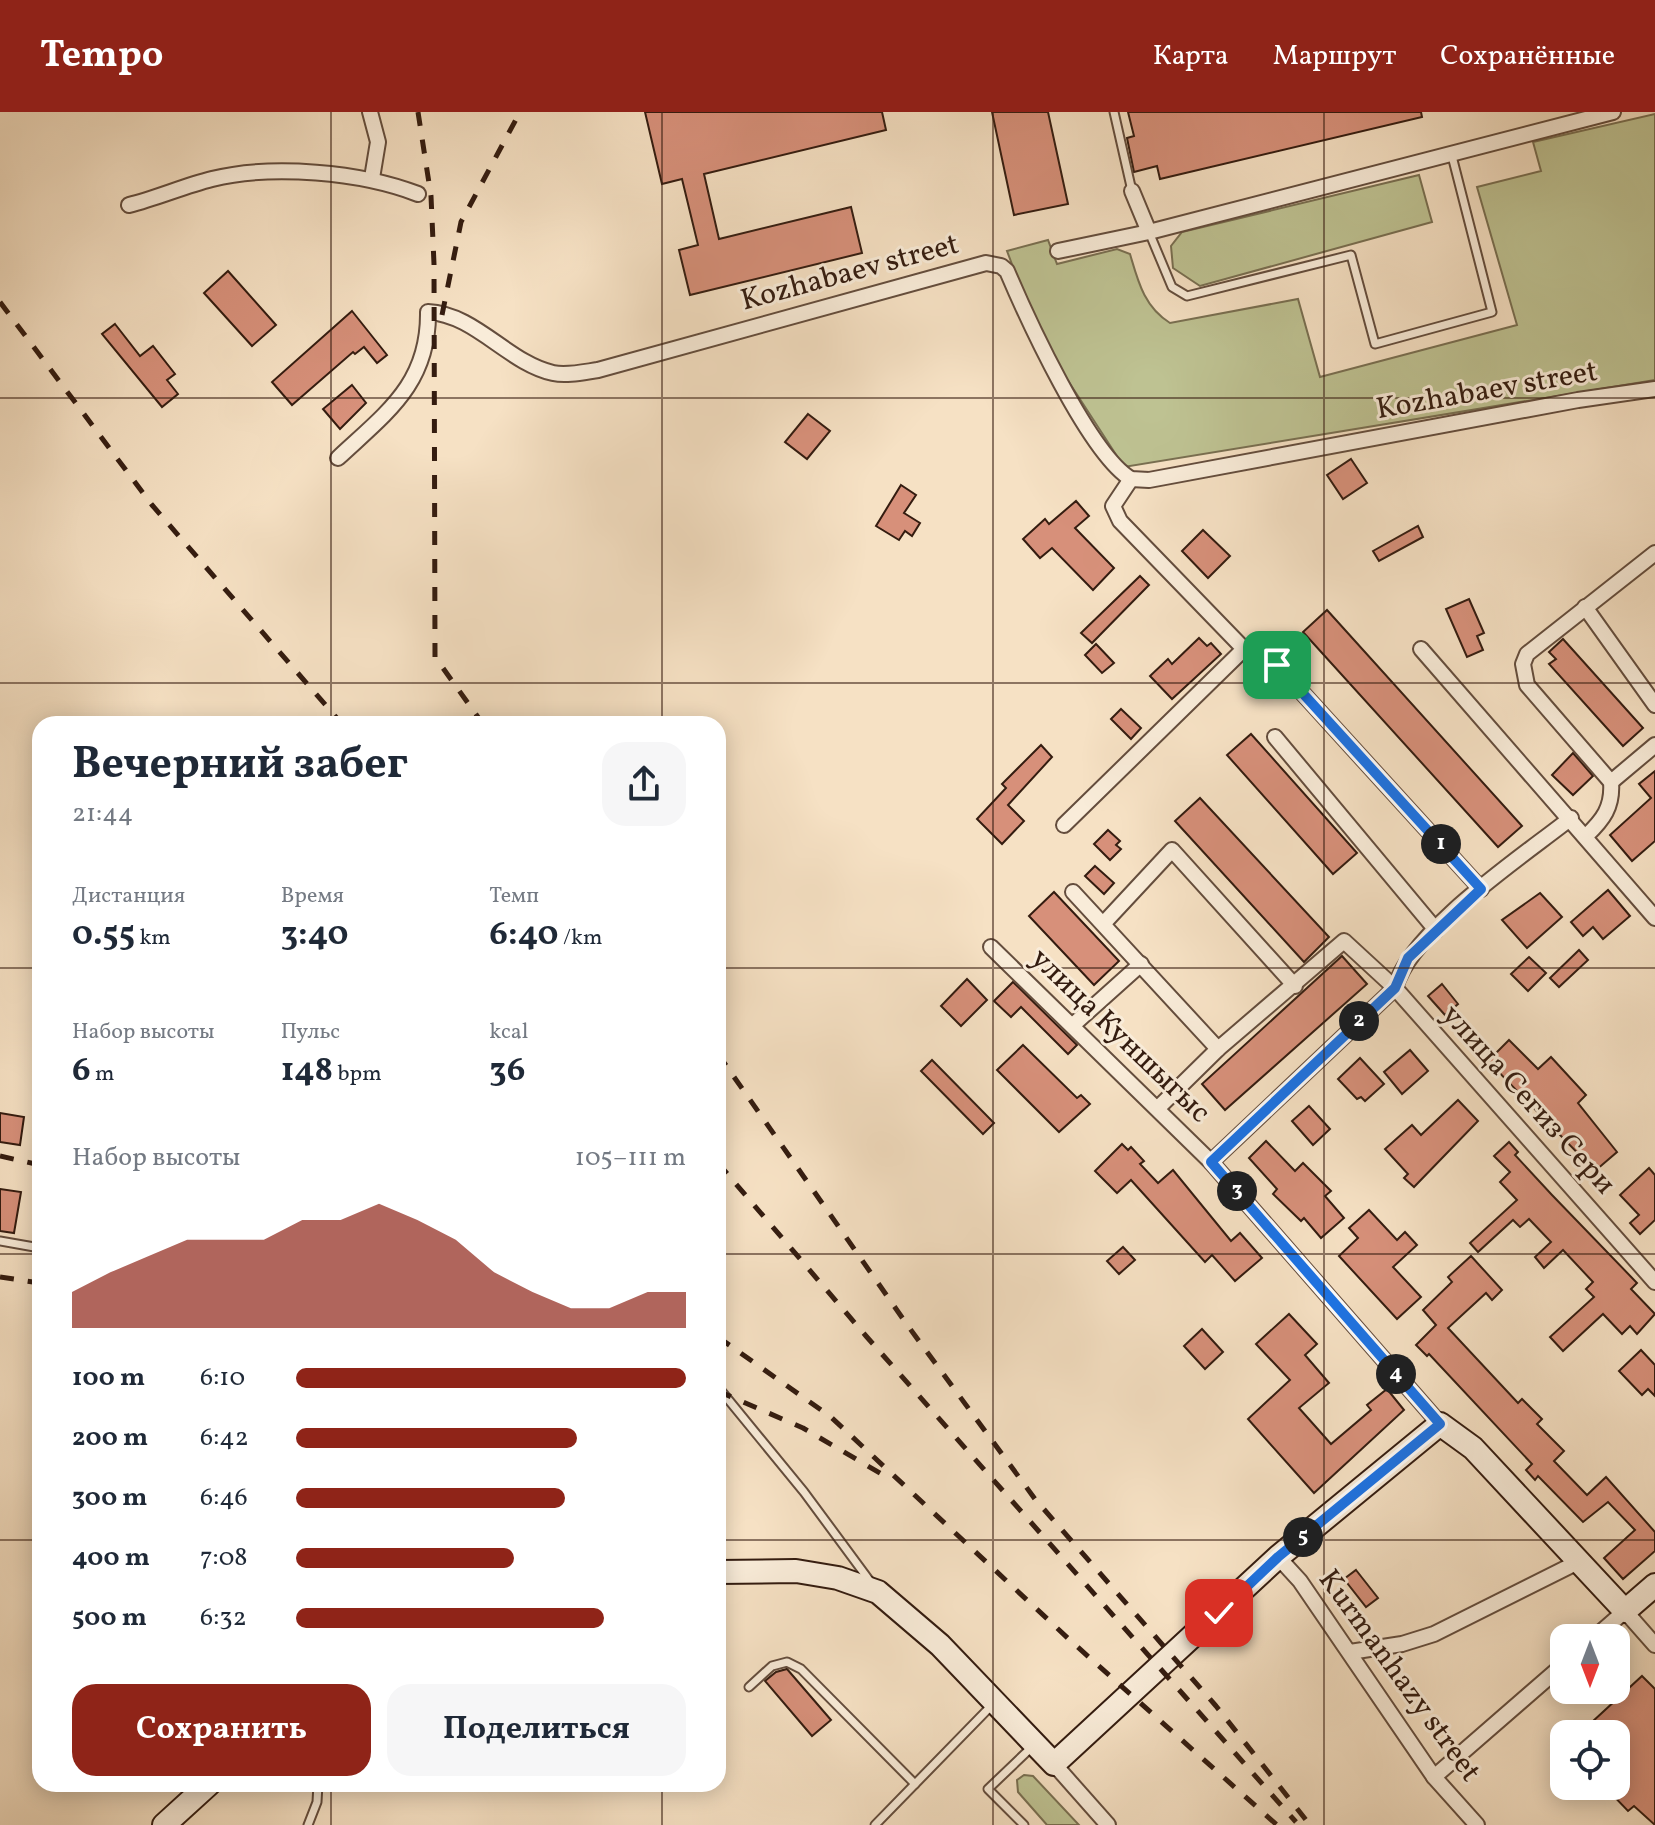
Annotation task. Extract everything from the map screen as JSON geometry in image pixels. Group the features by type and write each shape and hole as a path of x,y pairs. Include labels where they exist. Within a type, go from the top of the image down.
{"main road":[{"path":"726,1572 796,1571 838,1578 878,1592 940,1645 1054,1764 1278,1557 1440,1424 1473,1448 1625,1611 1655,1585"},
{"path":"164,1825 200,1792"}],"street":[{"path":"370,112 378,142 372,178"},
{"path":"1058,251 1149,232 1613,112"},
{"path":"129,205 213,179 327,172 372,178 418,194"},
{"path":"1132,191 1149,232"},
{"name":"Kozhabaev street","path":"338,458 407,392 422,363 428,312 453,316 552,373 573,373 598,370 975,265 994,264 1007,271 1031,328 1075,407 1112,461 1131,479 1149,480 1578,400 1655,389"},
{"path":"1064,825 1244,649 1120,521 1113,506 1131,479"},
{"path":"1586,836 1603,820 1609,808 1611,782 1527,685 1524,673 1527,654 1655,553"},
{"path":"1585,607 1655,705"},
{"path":"1421,649 1655,918"},
{"path":"1277,665 1481,889"},
{"path":"1275,737 1436,930"},
{"path":"1611,782 1655,745"},
{"path":"1211,1162 1395,988 1408,958 1436,930 1481,889 1571,818"},
{"path":"1104,923 1172,850 1295,986 1218,1049 1158,1108"},
{"path":"1073,892 1218,1049"},
{"name":"улица Сегиз Сери","path":"1295,986 1344,941 1395,988 1655,1282"},
{"name":"улица Куншыгыс","path":"991,947 1211,1162 1440,1424"},
{"path":"1073,1025 1141,964"},
{"name":"Kurmanhazy street","path":"1278,1557 1300,1581 1434,1777 1477,1825"},
{"path":"1350,1652 1402,1644 1434,1634 1578,1562"},
{"path":"1610,1624 1625,1611 1655,1645"},
{"path":"1434,1777 1550,1676"},
{"path":"1054,1764 1108,1825"}],"lane":[{"path":"1114,112 1132,191"},
{"path":"1149,232 1172,287 1187,296 1351,255 1375,344 1492,312 1452,156"},
{"path":"0,1241 32,1247"},
{"path":"726,1397 804,1492 878,1592"},
{"path":"749,1687 772,1666 787,1662 801,1669 915,1784"},
{"path":"875,1825 995,1702"},
{"path":"1024,1825 988,1789 1035,1744"},
{"path":"308,1825 318,1792"}],"green space":[{"path":"1655,114 1655,380 1124,467 1039,336 1007,251 1048,240 1057,264 1117,249 1130,254 1148,301 1170,323 1298,299 1320,377 1517,325 1477,187 1541,171 1533,142"},
{"path":"1419,175 1432,222 1200,286 1173,268 1171,246 1182,232"},
{"path":"1024,1775 1033,1776 1079,1825 1047,1825 1018,1792 1017,1780"}],"building":[{"path":"645,112 882,112 886,130 704,174 719,239 851,207 862,253 690,295 679,250 698,245 682,179 662,184"},
{"path":"992,112 1048,112 1068,204 1014,215"},
{"path":"1128,112 1421,112 1422,117 1160,179 1157,166 1134,172 1127,138 1134,136"},
{"path":"228,271 276,325 252,346 204,293"},
{"path":"352,311 387,355 377,363 364,347 355,354 353,352 292,405 272,382"},
{"path":"115,324 140,356 153,346 175,374 167,380 178,394 162,407 102,334"},
{"path":"352,385 366,403 340,429 323,409"},
{"path":"808,414 830,431 807,459 785,442"},
{"path":"1351,459 1367,483 1343,499 1327,475"},
{"path":"901,485 916,495 904,513 920,523 912,536 905,531 899,540 876,526"},
{"path":"1076,501 1089,516 1075,528 1114,568 1093,590 1052,548 1040,558 1023,539 1045,519 1049,524"},
{"path":"1418,526 1423,537 1379,561 1373,551"},
{"path":"1203,530 1230,556 1208,578 1182,551"},
{"path":"1140,576 1149,585 1092,643 1081,633"},
{"path":"1469,599 1484,633 1477,636 1483,650 1467,657 1446,609"},
{"path":"1327,610 1522,826 1498,847 1303,632"},
{"path":"1199,638 1207,646 1211,643 1221,654 1172,699 1150,676 1168,659 1172,664"},
{"path":"1563,639 1643,728 1623,746 1549,664 1556,659 1549,652"},
{"path":"1096,644 1114,663 1102,673 1085,655"},
{"path":"1121,709 1141,728 1131,739 1111,719"},
{"path":"1251,734 1357,853 1333,874 1227,755"},
{"path":"1041,745 1052,757 1008,805 1024,821 1002,844 977,819 1006,788 1002,784"},
{"path":"1573,753 1593,776 1573,795 1552,775"},
{"path":"1655,771 1655,841 1632,861 1610,835 1651,798 1639,784"},
{"path":"1200,798 1329,937 1304,962 1175,821"},
{"path":"1108,830 1120,841 1116,845 1121,849 1110,860 1094,844"},
{"path":"1095,866 1114,883 1104,894 1085,876"},
{"path":"1608,890 1630,916 1603,939 1593,927 1583,936 1571,922"},
{"path":"1054,892 1119,961 1094,985 1029,916"},
{"path":"1540,893 1562,917 1527,948 1502,920"},
{"path":"1579,950 1588,960 1559,987 1550,978"},
{"path":"1342,956 1367,984 1225,1110 1202,1084"},
{"path":"1529,957 1546,973 1528,991 1511,974"},
{"path":"967,979 987,1000 961,1026 941,1006"},
{"path":"1013,982 1077,1045 1068,1054 1021,1007 1011,1017 994,1001"},
{"path":"1442,984 1458,1004 1445,1015 1428,996"},
{"path":"1509,1040 1538,1069 1551,1057 1586,1095 1578,1103 1617,1152 1595,1171 1488,1061"},
{"path":"1023,1045 1077,1098 1081,1095 1090,1104 1059,1132 997,1070"},
{"path":"1410,1050 1428,1071 1402,1094 1384,1072"},
{"path":"1360,1058 1384,1084 1365,1101 1361,1097 1357,1099 1338,1079"},
{"path":"932,1060 994,1123 983,1134 921,1071"},
{"path":"1458,1100 1478,1121 1414,1187 1404,1178 1408,1174 1385,1149 1412,1125 1421,1135"},
{"path":"1309,1106 1330,1129 1313,1145 1292,1121"},
{"path":"0,1113 24,1117 20,1145 0,1142"},
{"path":"1266,1141 1295,1171 1303,1163 1331,1191 1325,1196 1344,1218 1321,1238 1304,1218 1301,1221 1273,1194 1277,1189 1249,1158"},
{"path":"1509,1142 1518,1152 1515,1155 1637,1283 1631,1289 1655,1314 1637,1334 1630,1326 1622,1334 1603,1314 1563,1351 1550,1337 1594,1297 1586,1289 1593,1282 1563,1250 1544,1268 1535,1257 1551,1242 1529,1219 1520,1227 1513,1220 1478,1252 1470,1243 1517,1200 1500,1182 1510,1172 1494,1156"},
{"path":"1122,1144 1128,1150 1131,1147 1144,1161 1140,1164 1158,1183 1173,1170 1231,1241 1240,1233 1262,1258 1235,1281 1212,1255 1205,1262 1131,1180 1117,1193 1095,1171"},
{"path":"1649,1168 1655,1175 1655,1220 1640,1234 1630,1223 1639,1215 1620,1195"},
{"path":"0,1189 21,1192 14,1233 0,1231"},
{"path":"1369,1210 1397,1240 1405,1232 1417,1245 1393,1267 1421,1297 1397,1319 1339,1256 1358,1238 1349,1228"},
{"path":"1123,1247 1135,1260 1119,1274 1107,1261"},
{"path":"1471,1256 1502,1290 1492,1300 1486,1293 1448,1328 1518,1403 1522,1399 1542,1419 1537,1424 1564,1451 1554,1461 1587,1495 1606,1477 1655,1532 1655,1551 1623,1579 1604,1558 1635,1530 1608,1502 1583,1522 1538,1476 1535,1480 1526,1470 1532,1464 1429,1354 1427,1356 1416,1345 1436,1325 1423,1310 1452,1282 1448,1277"},
{"path":"1289,1314 1317,1344 1305,1355 1329,1383 1299,1408 1331,1444 1371,1410 1367,1405 1387,1389 1404,1410 1314,1493 1248,1419 1290,1380 1256,1344"},
{"path":"1202,1329 1223,1352 1205,1369 1184,1346"},
{"path":"1641,1350 1655,1365 1655,1396 1648,1389 1642,1395 1619,1371"},
{"path":"1356,1570 1378,1598 1366,1607 1344,1579"},
{"path":"787,1669 831,1720 812,1736 765,1681 776,1672"},
{"path":"1642,1676 1655,1689 1655,1825 1634,1806 1628,1811 1617,1800 1630,1800 1630,1720 1594,1720 1612,1704 1630,1704 1630,1687"}],"railway":[{"path":"418,112 431,196 434,264 435,657 477,716"},
{"path":"442,315 461,222 520,112"},
{"path":"0,302 152,505 335,716"},
{"path":"726,1065 908,1326 1035,1499 1216,1706 1310,1825"},
{"path":"0,1156 32,1163"},
{"path":"726,1172 866,1336 1296,1822"},
{"path":"0,1277 32,1282"},
{"path":"726,1343 831,1417 1072,1642 1277,1825"},
{"path":"726,1394 803,1428 885,1476"}],"route":[{"path":"1219,1613 1278,1557 1440,1424 1211,1162 1395,988 1399,972 1408,958 1481,889 1277,665"}]}
